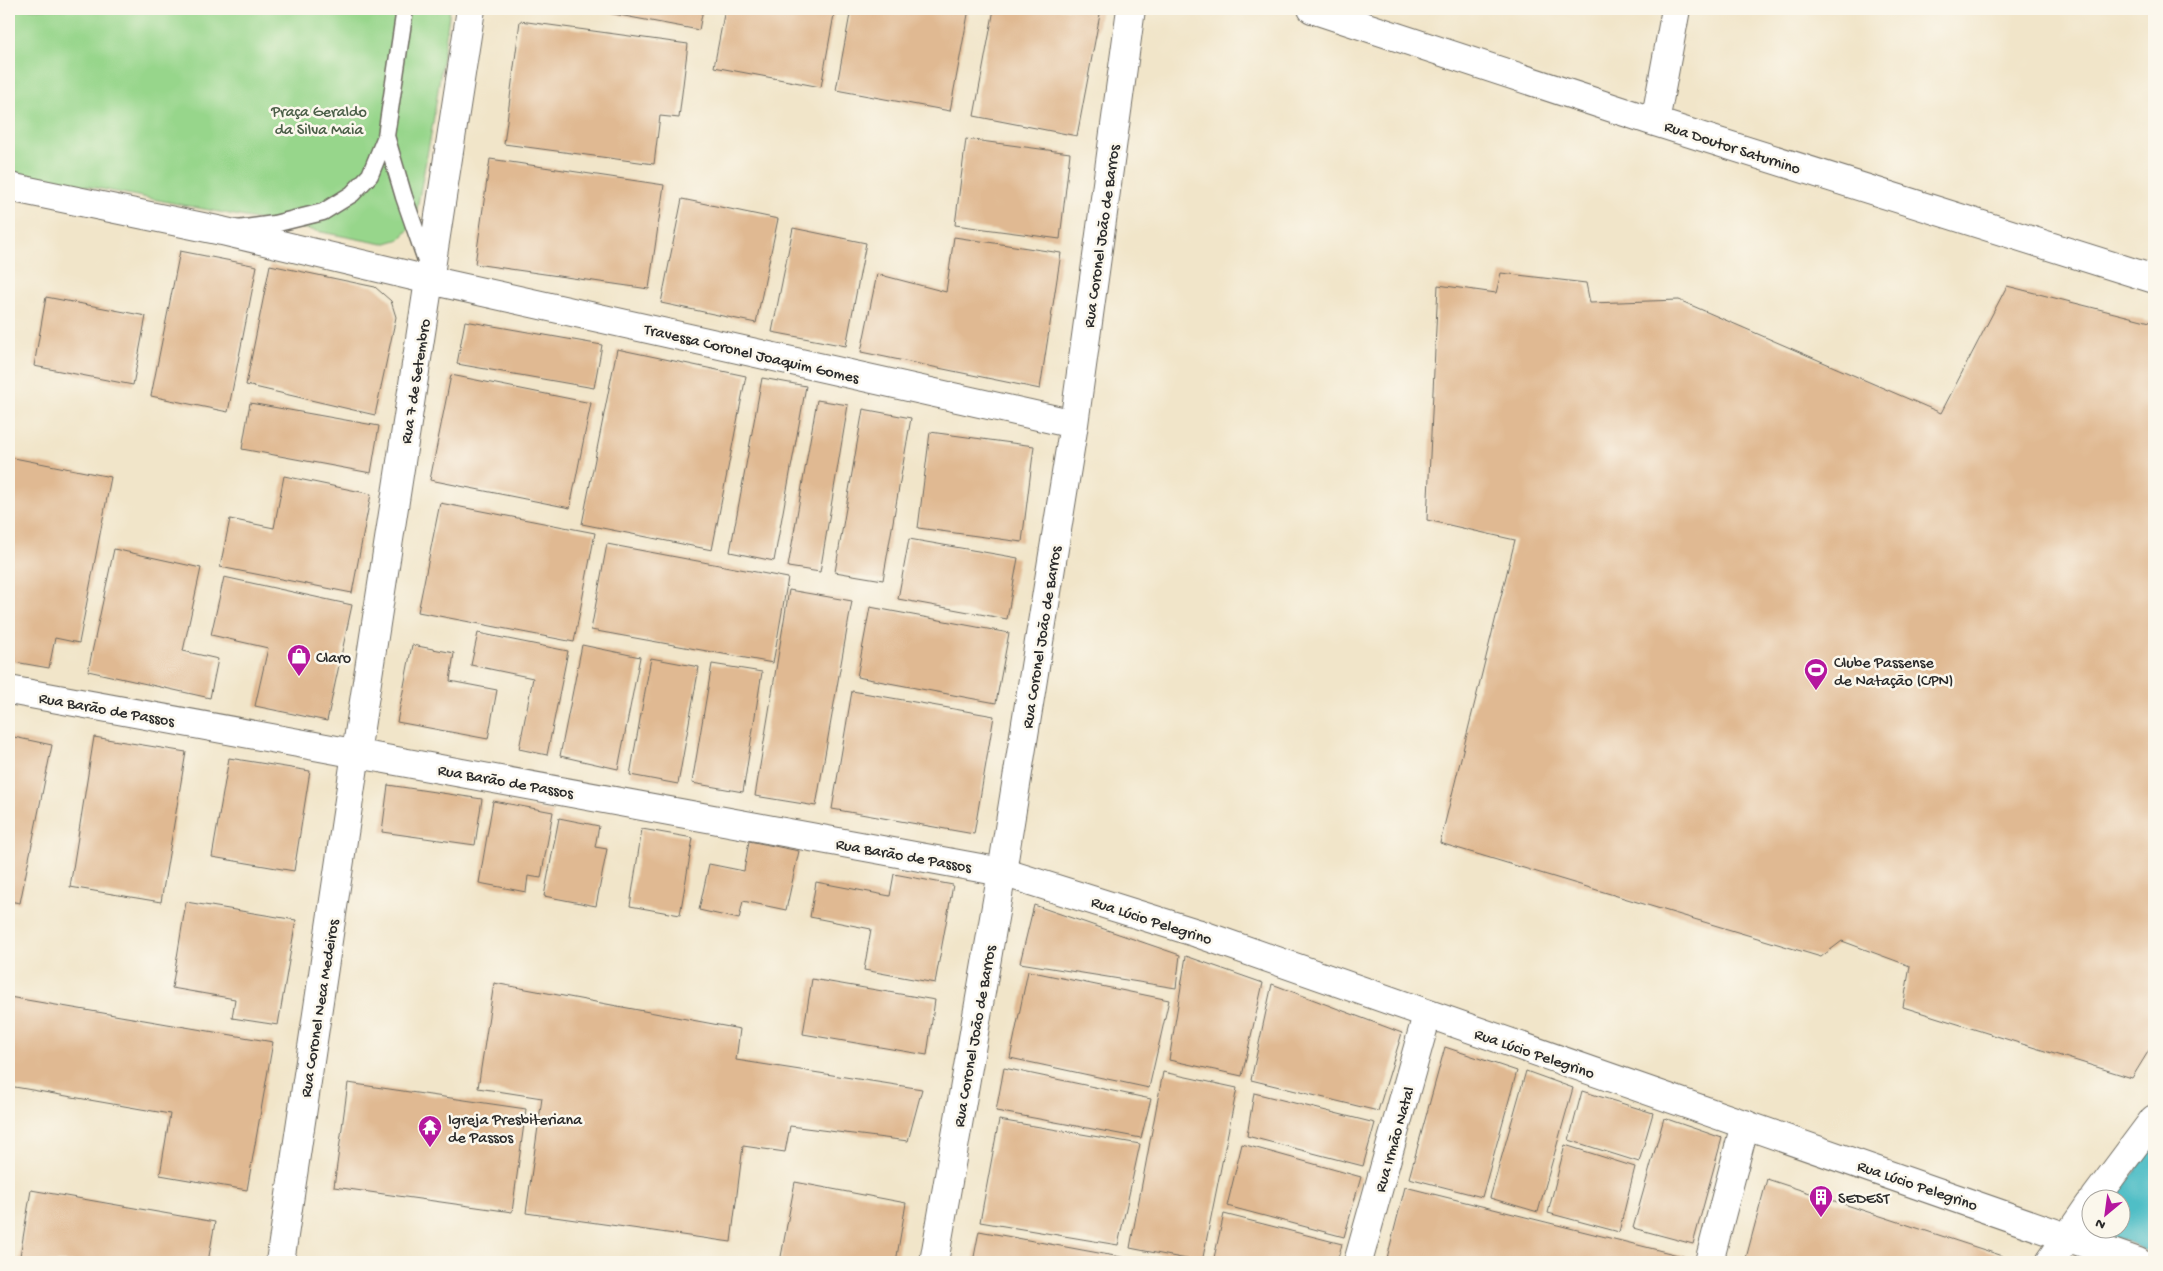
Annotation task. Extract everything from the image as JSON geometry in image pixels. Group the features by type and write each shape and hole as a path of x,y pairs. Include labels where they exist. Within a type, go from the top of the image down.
{"street":[{"name":"Rua 7 de Setembro","path":"356,753 471,9"},
{"name":"Rua Coronel João de Barros","path":"934,1262 1002,872 1074,424 1131,9"},
{"name":"Rua Doutor Saturnino","path":"1312,9 1655,122 2154,279"},
{"path":"1655,122 1676,9"},
{"path":"9,187 430,276"},
{"name":"Travessa Coronel Joaquim Gomes","path":"430,276 1074,424"},
{"name":"Rua Barão de Passos","path":"9,690 1002,872"},
{"name":"Rua Coronel Neca Medeiros","path":"280,1262 356,753"},
{"name":"Rua Lúcio Pelegrino","path":"1002,872 1197,933 2138,1262"},
{"name":"Rua Irmão Natal","path":"1358,1262 1427,1015"},
{"path":"2102,1188 2154,1119"},
{"path":"1710,1262 1745,1124"},
{"path":"2050,1262 2080,1217"}],"lane":[{"path":"222,231 274,224 322,212 352,194 370,175 386,136 405,9"},
{"path":"386,136 430,276"}],"green space":[{"name":"Praça Geraldo da Silva Maia","path":"9,9 450,9 433,123 416,214 409,229 400,239 383,244 9,171"}],"water":[{"path":"2154,1146 2154,1238 2146,1250 2115,1238 2130,1238 2130,1188 2122,1188"}],"building":[{"path":"587,9 703,9 699,30"},
{"path":"725,9 835,9 821,87 714,67"},
{"path":"851,9 969,9 950,111 836,90"},
{"path":"994,9 1101,9 1077,136 974,116"},
{"path":"520,21 688,44 679,118 660,116 654,164 504,144"},
{"path":"966,139 1070,153 1060,239 955,225"},
{"path":"490,159 664,185 649,289 475,264"},
{"path":"682,199 778,219 756,323 661,303"},
{"path":"9,227 13,228 10,247 9,247"},
{"path":"793,228 866,243 846,346 772,332"},
{"path":"954,237 1061,253 1040,389 861,352 877,274 946,292"},
{"path":"180,251 257,266 228,412 151,396"},
{"path":"270,265 375,287 391,301 396,317 375,415 246,385"},
{"name":"Clube Passense de Natação (CPN)","path":"1501,273 1586,283 1590,303 1679,300 1941,413 2007,286 2154,323 2154,1042 2132,1078 1903,1007 1910,966 1842,941 1821,957 1440,843 1515,540 1427,520 1438,285 1496,293"},
{"path":"46,297 146,316 133,385 34,366"},
{"path":"465,321 602,345 594,388 457,364"},
{"path":"617,349 746,376 712,550 582,524"},
{"path":"451,375 591,403 570,508 430,480"},
{"path":"762,378 806,386 774,561 730,552"},
{"path":"817,400 848,405 820,572 788,567"},
{"path":"250,403 379,426 371,473 242,449"},
{"path":"863,409 911,418 883,580 835,572"},
{"path":"930,432 1034,446 1022,542 918,528"},
{"path":"9,457 111,477 79,643 55,638 49,668 9,661"},
{"path":"284,476 371,494 352,593 220,567 230,519 274,528"},
{"path":"440,503 595,533 574,642 418,612"},
{"path":"909,539 1018,558 1007,619 898,599"},
{"path":"607,544 788,578 773,663 591,630"},
{"path":"114,549 201,568 183,651 218,659 210,698 88,671"},
{"name":"Claro","path":"224,577 352,605 327,721 255,706 268,648 211,635"},
{"path":"789,590 852,601 816,806 755,796"},
{"path":"870,607 1009,633 996,703 857,677"},
{"path":"478,633 568,651 547,755 519,749 533,678 471,665"},
{"path":"412,645 454,653 450,681 497,690 488,739 397,722"},
{"path":"582,645 640,657 618,769 560,756"},
{"path":"651,658 699,667 678,784 630,775"},
{"path":"712,664 762,672 743,792 692,783"},
{"path":"852,691 994,716 974,834 832,809"},
{"path":"9,736 52,745 20,903 9,901"},
{"path":"94,737 186,752 161,902 70,887"},
{"path":"229,758 310,771 294,871 212,857"},
{"path":"388,785 482,799 475,845 382,832"},
{"path":"493,801 553,812 541,878 528,876 526,892 479,883"},
{"path":"559,818 599,826 595,847 607,849 596,906 544,896"},
{"path":"642,829 693,838 680,915 630,906"},
{"path":"749,841 799,851 786,910 743,901 739,919 699,910 709,864 744,871"},
{"path":"894,874 953,885 935,983 864,970 871,929 810,917 816,882 890,896"},
{"path":"186,902 296,920 278,1025 232,1018 235,999 172,988"},
{"path":"1034,905 1180,955 1176,988 1020,963"},
{"path":"1186,956 1263,983 1242,1076 1169,1060"},
{"path":"1028,971 1169,1000 1149,1088 1010,1058"},
{"path":"812,979 935,1000 927,1055 803,1034"},
{"path":"494,983 740,1029 736,1060 922,1089 908,1141 790,1126 785,1152 743,1146 731,1242 526,1213 542,1098 478,1088"},
{"path":"1272,984 1402,1033 1378,1111 1251,1080"},
{"path":"9,997 273,1042 247,1190 160,1175 170,1114 9,1086"},
{"path":"1445,1047 1517,1071 1482,1197 1409,1178"},
{"path":"1004,1068 1151,1099 1141,1138 996,1111"},
{"path":"1526,1071 1573,1088 1538,1212 1490,1198"},
{"path":"1163,1072 1237,1088 1202,1262 1130,1248"},
{"name":"Igreja Presbiteriana de Passos","path":"348,1083 526,1109 512,1212 334,1187"},
{"path":"1582,1091 1653,1113 1639,1162 1569,1140"},
{"path":"1254,1093 1375,1123 1363,1166 1247,1136"},
{"path":"1664,1118 1722,1138 1693,1244 1633,1228"},
{"path":"999,1120 1140,1144 1118,1245 980,1222"},
{"path":"1242,1144 1361,1177 1344,1237 1227,1206"},
{"path":"1565,1145 1635,1167 1619,1232 1548,1213"},
{"name":"SEDEST","path":"1767,1179 2003,1256 2001,1262 1745,1262"},
{"path":"795,1182 906,1203 896,1262 780,1262"},
{"path":"1405,1187 1690,1258 1689,1262 1405,1262 1387,1258"},
{"path":"31,1190 215,1222 208,1262 19,1262"},
{"path":"1224,1214 1342,1244 1337,1262 1213,1262"},
{"path":"979,1231 1142,1261 973,1262"}],"place":[{"name":"Claro","path":"299,677"},
{"name":"Clube Passense de Natação (CPN)","path":"1816,691"},
{"name":"Igreja Presbiteriana de Passos","path":"430,1148"},
{"name":"SEDEST","path":"1821,1218"}]}
